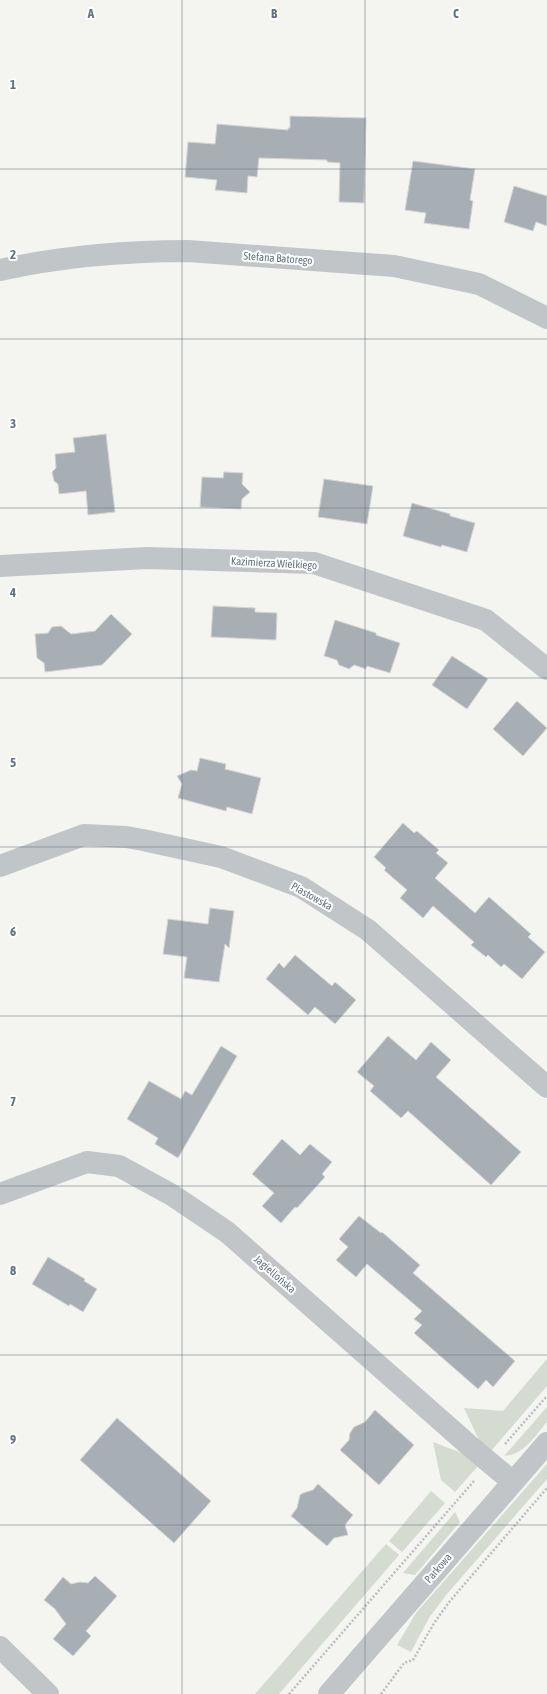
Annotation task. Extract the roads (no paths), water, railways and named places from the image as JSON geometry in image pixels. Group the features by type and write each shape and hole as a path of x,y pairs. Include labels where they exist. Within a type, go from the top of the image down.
{"street":[{"name":"Stefana Batorego","path":"0,270 37,262 157,251 188,251 394,266 479,284 547,318"},
{"name":"Kazimierza Wielkiego","path":"0,566 146,558 314,563 486,620 547,668"},
{"name":"Piastowska","path":"0,866 84,835 126,837 221,857 301,887 368,930 547,1087"},
{"name":"Jagiellońska","path":"0,1194 87,1162 119,1166 172,1195 227,1232 513,1482"},
{"name":"Parkowa","path":"329,1694 547,1443"},
{"path":"0,1647 48,1694"}]}
